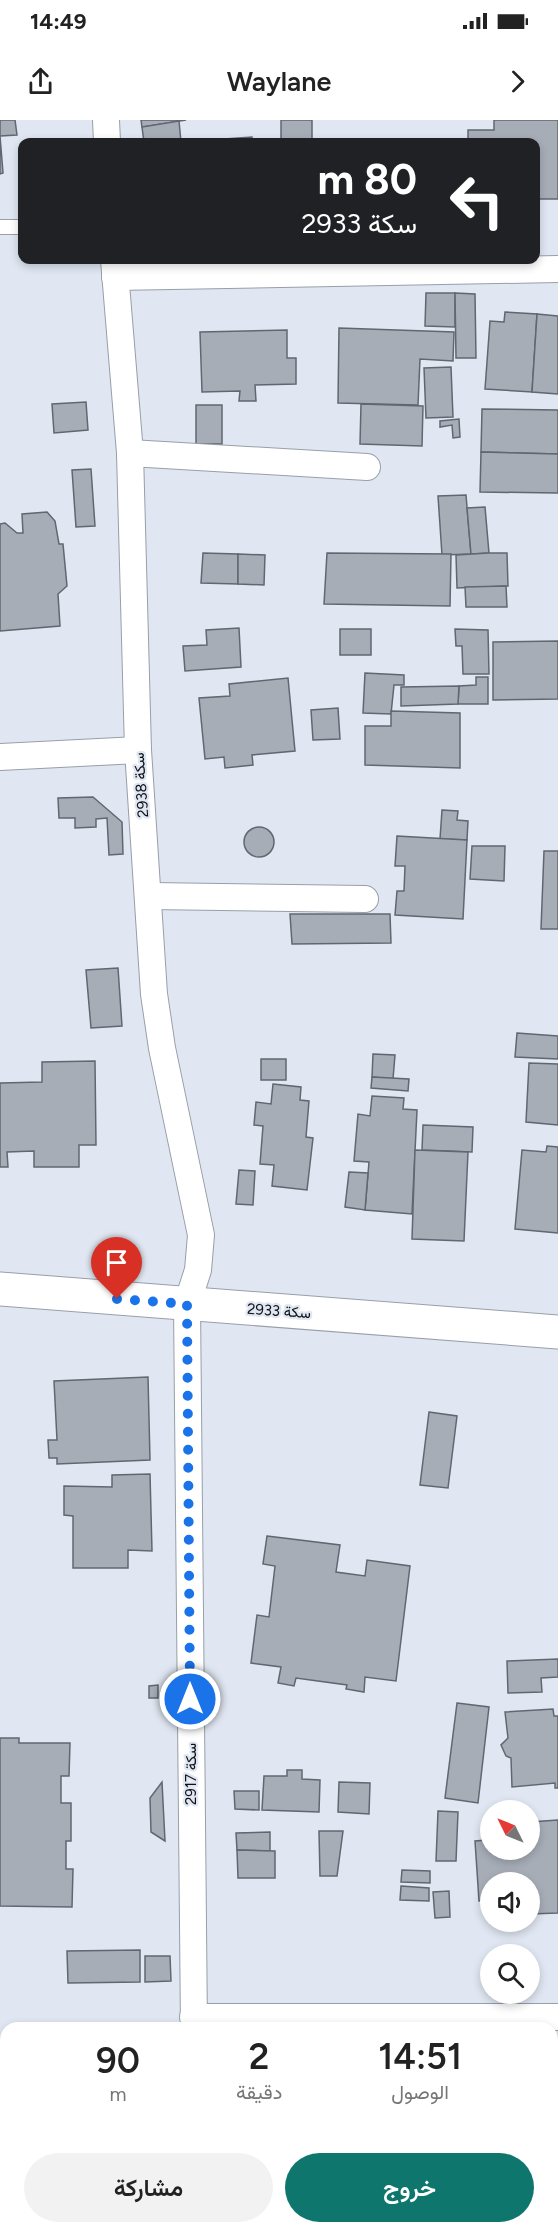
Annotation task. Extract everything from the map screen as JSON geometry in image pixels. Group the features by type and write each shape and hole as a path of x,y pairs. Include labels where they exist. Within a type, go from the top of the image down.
{"street":[{"path":"106,120 107,138"},
{"path":"115,268 558,269"},
{"name":"سكة 2938","path":"115,268 130,453 138,750 150,896 154,994 160,1037 201,1235 198,1270 187,1304"},
{"path":"130,453 367,467"},
{"path":"0,757 138,750"},
{"path":"150,896 365,899"},
{"name":"سكة 2933","path":"0,1289 558,1332"},
{"name":"سكة 2917","path":"187,1304 194,2022"},
{"path":"194,2022 558,2017"}],"lane":[{"path":"0,227 18,227"}],"building":[{"path":"0,120 15,120 17,135 0,136"},
{"path":"141,120 186,120 142,127"},
{"path":"281,120 312,120 312,138 281,138"},
{"path":"494,120 558,120 558,199 540,199 540,138 468,138 468,130 494,130"},
{"path":"179,121 181,138 143,138 142,127"},
{"path":"0,136 3,173 0,174"},
{"path":"426,293 455,293 455,327 425,326"},
{"path":"455,293 475,294 476,358 456,358"},
{"path":"505,312 537,314 532,392 485,389 490,321 504,322"},
{"path":"537,314 558,316 558,394 532,392"},
{"path":"339,328 454,332 453,361 420,359 418,405 338,403"},
{"path":"287,330 287,358 296,358 296,384 255,385 256,401 239,401 240,391 202,392 200,332"},
{"path":"451,367 453,417 426,418 424,368"},
{"path":"86,402 88,430 54,433 52,404"},
{"path":"361,404 423,406 422,446 360,444"},
{"path":"196,405 222,405 222,444 196,444"},
{"path":"482,409 558,410 558,454 481,452"},
{"path":"459,419 460,437 453,438 452,425 440,427 440,421"},
{"path":"481,452 558,454 558,493 480,492"},
{"path":"91,469 95,526 76,527 72,470"},
{"path":"466,495 471,554 442,555 438,496"},
{"path":"485,507 489,553 471,554 467,508"},
{"path":"47,512 55,521 59,544 63,544 67,586 58,594 60,626 0,631 0,524 5,523 17,533 23,533 22,514"},
{"path":"203,553 238,554 238,584 201,583"},
{"path":"327,553 451,554 450,606 324,604"},
{"path":"507,553 508,586 457,588 456,555"},
{"path":"238,554 265,555 264,585 238,584"},
{"path":"506,586 507,607 466,607 465,587"},
{"path":"239,628 241,667 185,671 183,646 207,645 206,630"},
{"path":"340,629 371,629 371,655 340,655"},
{"path":"455,629 488,630 489,674 463,674 462,646 456,646"},
{"path":"558,641 558,699 493,700 493,642"},
{"path":"365,673 404,675 404,685 394,685 391,714 363,713"},
{"path":"476,677 488,677 488,704 458,704 459,686 476,685"},
{"path":"288,678 295,751 252,755 253,765 225,768 224,757 205,759 199,698 230,696 229,684"},
{"path":"459,686 458,704 401,706 401,687"},
{"path":"338,708 340,739 313,740 311,710"},
{"path":"391,711 460,713 460,768 365,765 365,726 391,726"},
{"path":"93,797 122,822 123,854 109,855 107,818 96,819 96,827 75,828 75,818 59,818 58,798"},
{"path":"442,810 458,811 457,820 468,821 467,840 440,839"},
{"path":"259,827 270,831 274,842 270,853 259,857 248,853 244,842 248,831"},
{"path":"397,836 467,840 463,919 395,915 397,891 404,891 405,866 395,866"},
{"path":"472,846 505,846 504,881 470,879"},
{"path":"544,851 558,851 558,929 541,929"},
{"path":"290,914 390,914 391,943 292,944"},
{"path":"118,968 122,1026 91,1028 86,970"},
{"path":"517,1033 558,1036 558,1059 515,1057"},
{"path":"373,1054 395,1055 393,1079 372,1077"},
{"path":"261,1059 286,1059 286,1080 261,1080"},
{"path":"95,1061 96,1145 79,1145 79,1167 34,1167 34,1151 7,1152 8,1167 0,1167 0,1083 42,1082 42,1062"},
{"path":"529,1063 558,1064 558,1125 526,1122"},
{"path":"372,1077 409,1079 408,1091 371,1088"},
{"path":"273,1084 301,1087 300,1100 309,1101 306,1137 313,1138 307,1190 272,1186 274,1165 260,1164 263,1126 254,1125 256,1102 271,1104"},
{"path":"372,1096 404,1098 403,1109 417,1110 412,1214 365,1210 369,1162 354,1161 358,1114 370,1116"},
{"path":"423,1125 473,1127 472,1152 422,1150"},
{"path":"547,1146 558,1147 558,1233 515,1229 522,1150 546,1152"},
{"path":"415,1150 468,1152 464,1241 412,1239"},
{"path":"239,1170 255,1171 253,1205 236,1204"},
{"path":"349,1172 368,1173 365,1210 345,1207"},
{"path":"148,1377 150,1460 57,1464 57,1458 49,1458 48,1440 57,1440 54,1381"},
{"path":"429,1412 457,1416 448,1488 420,1485"},
{"path":"150,1474 152,1551 128,1550 128,1568 73,1568 73,1516 64,1515 64,1486 112,1487 112,1475"},
{"path":"267,1536 340,1545 336,1572 365,1576 367,1560 410,1566 396,1681 365,1677 364,1692 346,1689 347,1685 296,1678 294,1686 278,1683 281,1667 251,1663 257,1615 269,1617 275,1566 263,1564"},
{"path":"558,1659 558,1677 541,1678 542,1692 508,1693 507,1661"},
{"path":"158,1685 158,1698 149,1698 149,1686"},
{"path":"457,1703 489,1707 478,1803 445,1798"},
{"path":"553,1709 554,1716 558,1716 558,1788 555,1788 555,1783 512,1787 511,1758 506,1756 501,1745 508,1738 505,1712"},
{"path":"0,1738 19,1738 19,1743 70,1743 69,1776 61,1776 61,1803 71,1803 71,1841 66,1841 66,1869 73,1869 72,1907 0,1906"},
{"path":"287,1770 302,1770 302,1779 320,1780 319,1812 262,1810 264,1776 287,1776"},
{"path":"162,1782 165,1841 151,1832 150,1798"},
{"path":"339,1782 370,1783 369,1814 338,1812"},
{"path":"234,1791 259,1791 259,1810 235,1809"},
{"path":"438,1811 458,1812 456,1861 436,1861"},
{"path":"558,1820 558,1913 540,1914 540,1872 480,1872 479,1901 475,1841 480,1841 480,1860 540,1860 540,1821"},
{"path":"319,1831 343,1831 337,1876 320,1876"},
{"path":"270,1832 270,1851 237,1850 236,1833"},
{"path":"237,1850 275,1851 275,1878 238,1878"},
{"path":"402,1870 430,1871 430,1883 401,1882"},
{"path":"401,1886 429,1888 429,1901 400,1900"},
{"path":"449,1891 450,1917 435,1918 433,1892"},
{"path":"140,1950 140,1982 68,1983 67,1951"},
{"path":"145,1956 170,1956 171,1981 145,1982"}],"route":[{"path":"117,1299 187,1304 190,1699"}]}
